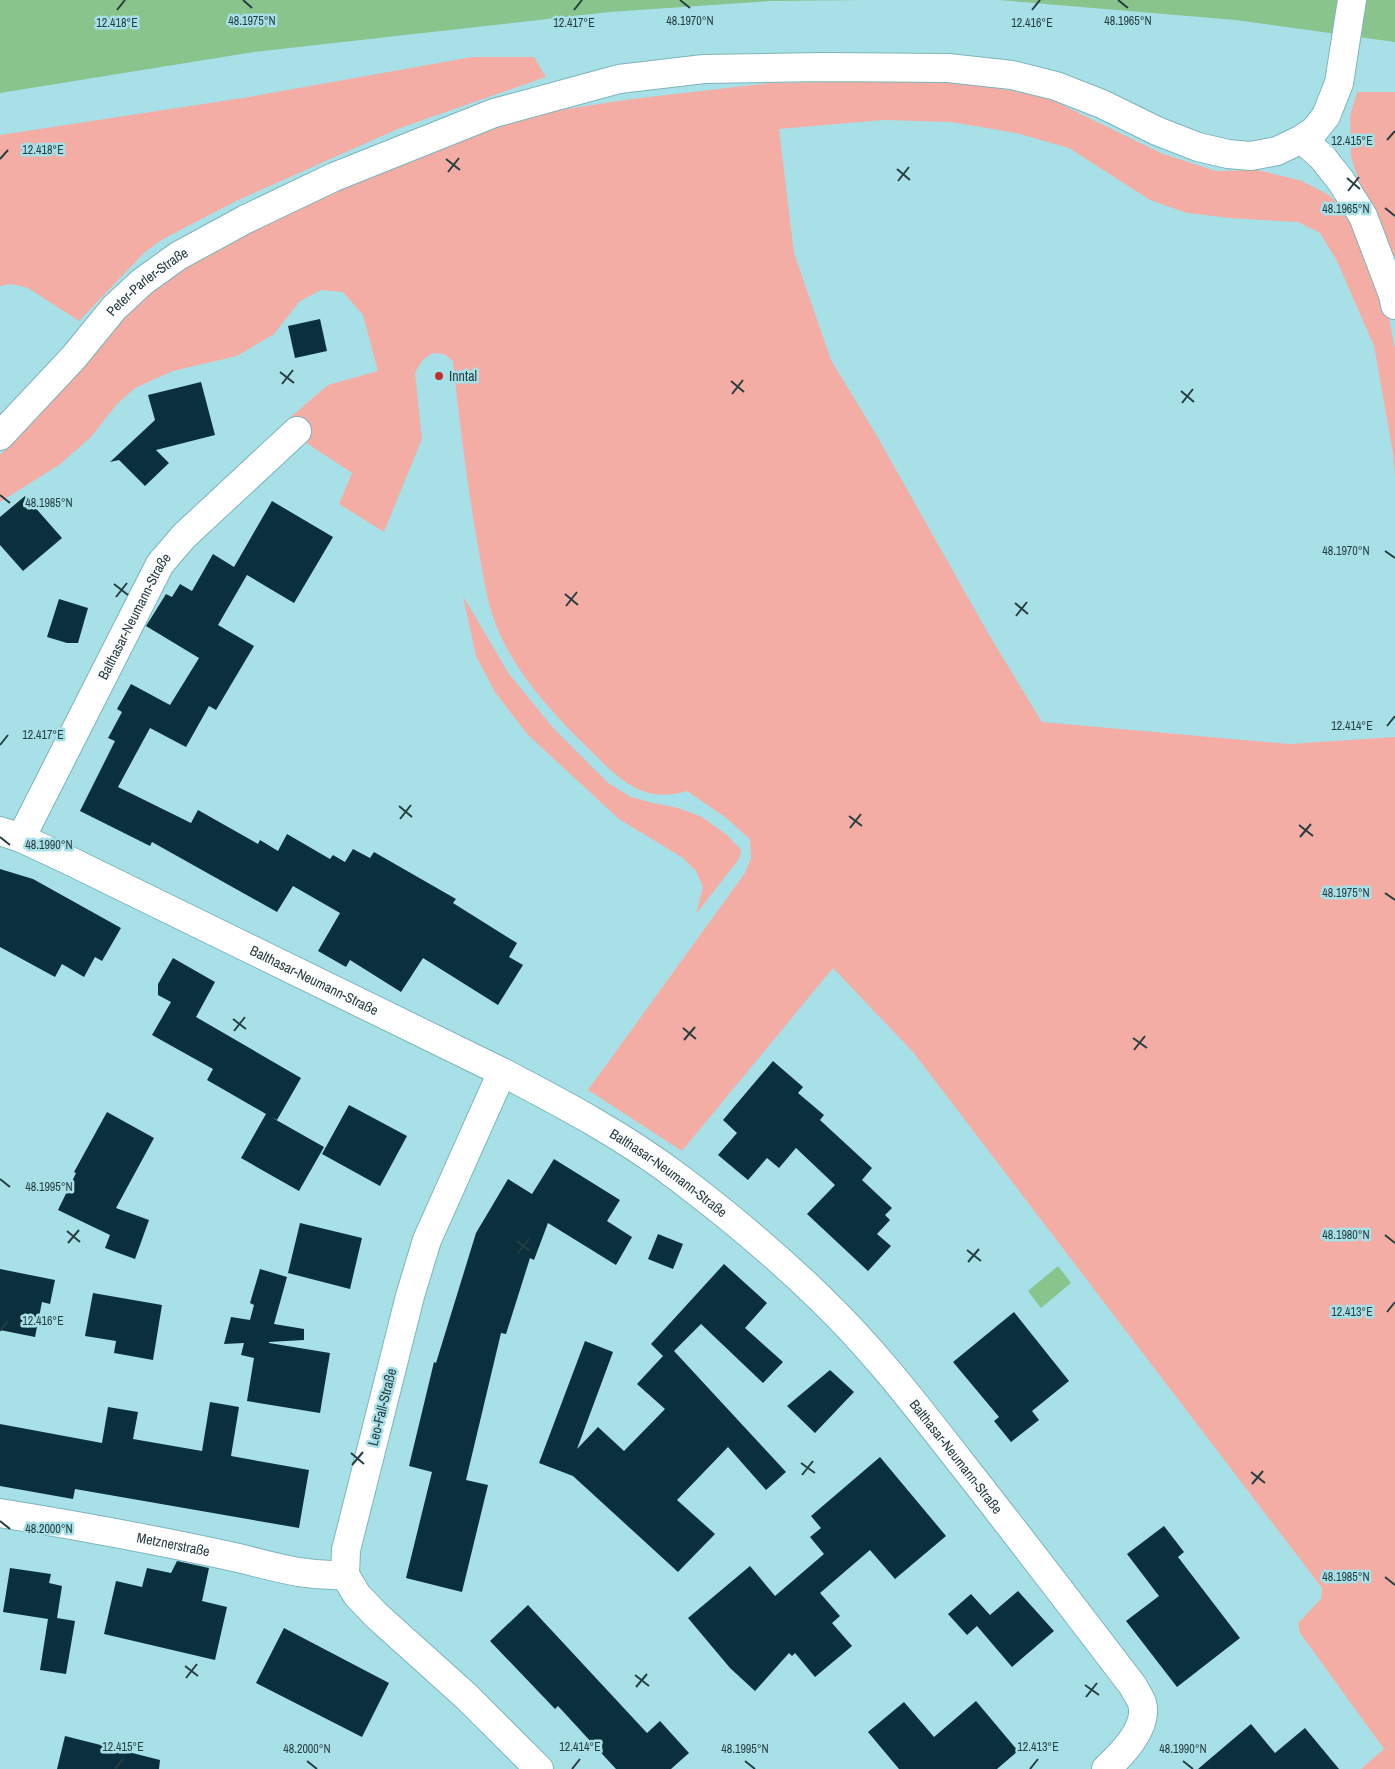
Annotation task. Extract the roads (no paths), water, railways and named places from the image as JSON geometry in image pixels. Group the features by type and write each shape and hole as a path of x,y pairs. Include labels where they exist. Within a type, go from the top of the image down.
{"street":[{"name":"Peter-Parler-Straße","path":"0,436 74,357 114,308 142,282 178,256 246,219 334,177 494,113 619,80 704,69 823,67 948,68 1012,75 1056,86 1102,104 1198,147 1228,154 1251,156 1277,151 1302,139 1314,131 1326,116 1339,83 1352,0"},
{"path":"1302,139 1329,166 1363,216 1393,295 1395,305"},
{"name":"Balthasar-Neumann-Straße","path":"297,431 184,536 160,564 10,835 502,1072 575,1111 678,1177 770,1253 822,1300 864,1344 900,1386 1030,1550 1133,1686 1142,1704 1141,1719 1135,1736 1124,1752 1106,1769"},
{"name":"Leo-Fall-Straße","path":"345,1575 346,1550 410,1296 427,1240 502,1072"},
{"name":"Metznerstraße","path":"0,1513 227,1555 301,1574 345,1575"},
{"path":"345,1575 357,1595 376,1615 467,1697 539,1769"}],"place":[{"name":"Inntal","path":"439,376"}]}
